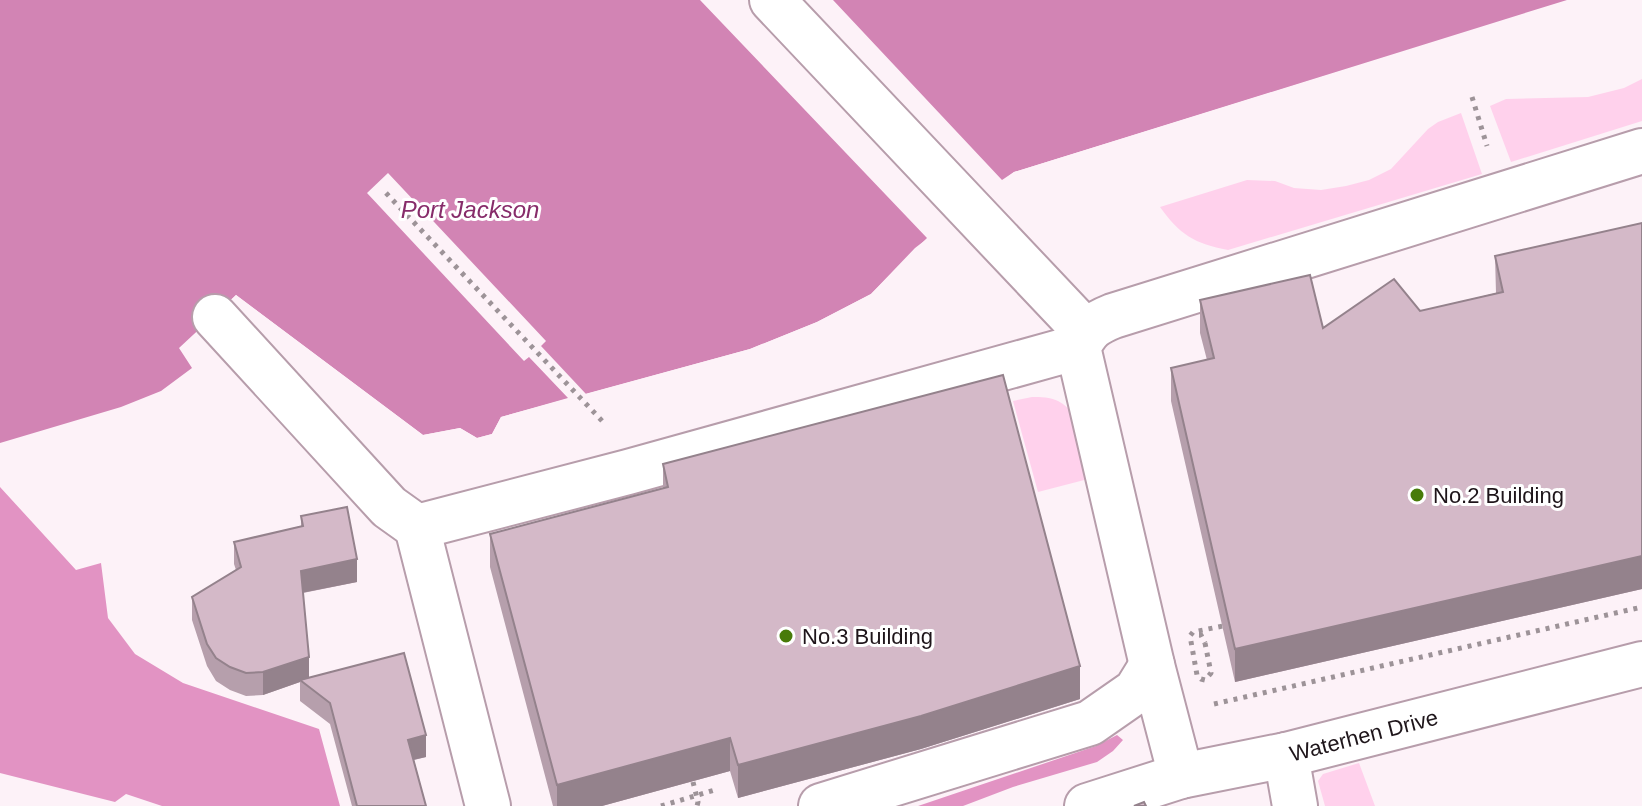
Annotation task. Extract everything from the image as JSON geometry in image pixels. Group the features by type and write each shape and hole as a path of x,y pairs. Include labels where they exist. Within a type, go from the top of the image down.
{"street":[{"path":"772,0 1082,339 1152,665 1181,776"},
{"path":"417,527 628,472 1082,339 1096,323 1113,316 1642,151"},
{"path":"215,317 389,507 417,527 483,787"},
{"name":"Waterhen Drive","path":"1087,806 1181,776 1286,755 1642,664"},
{"path":"821,806 1090,723 1136,691 1152,665"},
{"path":"1286,755 1295,806"}],"path":[{"path":"386,193 608,426"},
{"path":"1208,705 1642,607"},
{"path":"1205,643 1211,673 1205,680 1197,675 1190,636 1193,632 1223,626"},
{"path":"693,782 697,806"},
{"path":"661,806 718,789"}],"shaded area":[{"path":"1642,79 1642,121 1511,162 1490,106 1506,99 1588,97 1624,88"},
{"path":"1461,113 1482,174 1228,250 1206,245 1189,236 1160,207 1247,180 1275,181 1294,188 1321,190 1369,180 1391,169 1428,129"},
{"path":"1032,397 1058,401 1073,415 1079,424 1092,478 1038,492 1013,401"},
{"path":"0,487 76,570 101,563 108,618 135,654 183,683 319,729 340,806 162,806 126,794 115,802 0,773"},
{"path":"1117,735 1123,740 1097,762 1013,787 963,806 918,806 1096,746"},
{"path":"1359,763 1375,806 1325,806 1318,781 1323,774"}],"water":[{"name":"Port Jackson","path":"0,0 1567,0 1014,172 915,248 871,294 817,322 750,349 501,417 492,434 477,438 460,428 423,435 236,295 179,348 192,368 161,391 121,407 0,443"}],"pier":[{"path":"700,0 833,0 1002,180 1014,172 1571,0 1568,4 1015,175 918,251 874,297 819,326 751,353 504,421 495,437 478,442 459,432 421,439 237,300 231,306 228,303 236,295 423,435 460,428 477,438 492,434 501,417 568,398 529,357 524,361 367,193 388,173 546,341 541,346 586,394 750,349 817,322 871,294 927,238"}],"building":[{"name":"No.2 Building","path":"1642,223 1642,556 1235,649 1171,368 1214,358 1200,300 1310,275 1323,328 1394,279 1420,311 1503,292 1495,256"},
{"name":"No.3 Building","path":"1003,375 1080,666 921,716 738,765 730,738 557,785 490,534 668,487 663,464"},
{"path":"347,507 357,559 301,571 309,657 263,672 246,673 216,658 207,644 192,597 241,567 234,542 303,526 301,516"},
{"path":"404,653 426,735 408,740 426,806 357,806 330,703 300,680"}],"place":[{"name":"No.2 Building","path":"1417,495"},
{"name":"No.3 Building","path":"786,636"}]}
